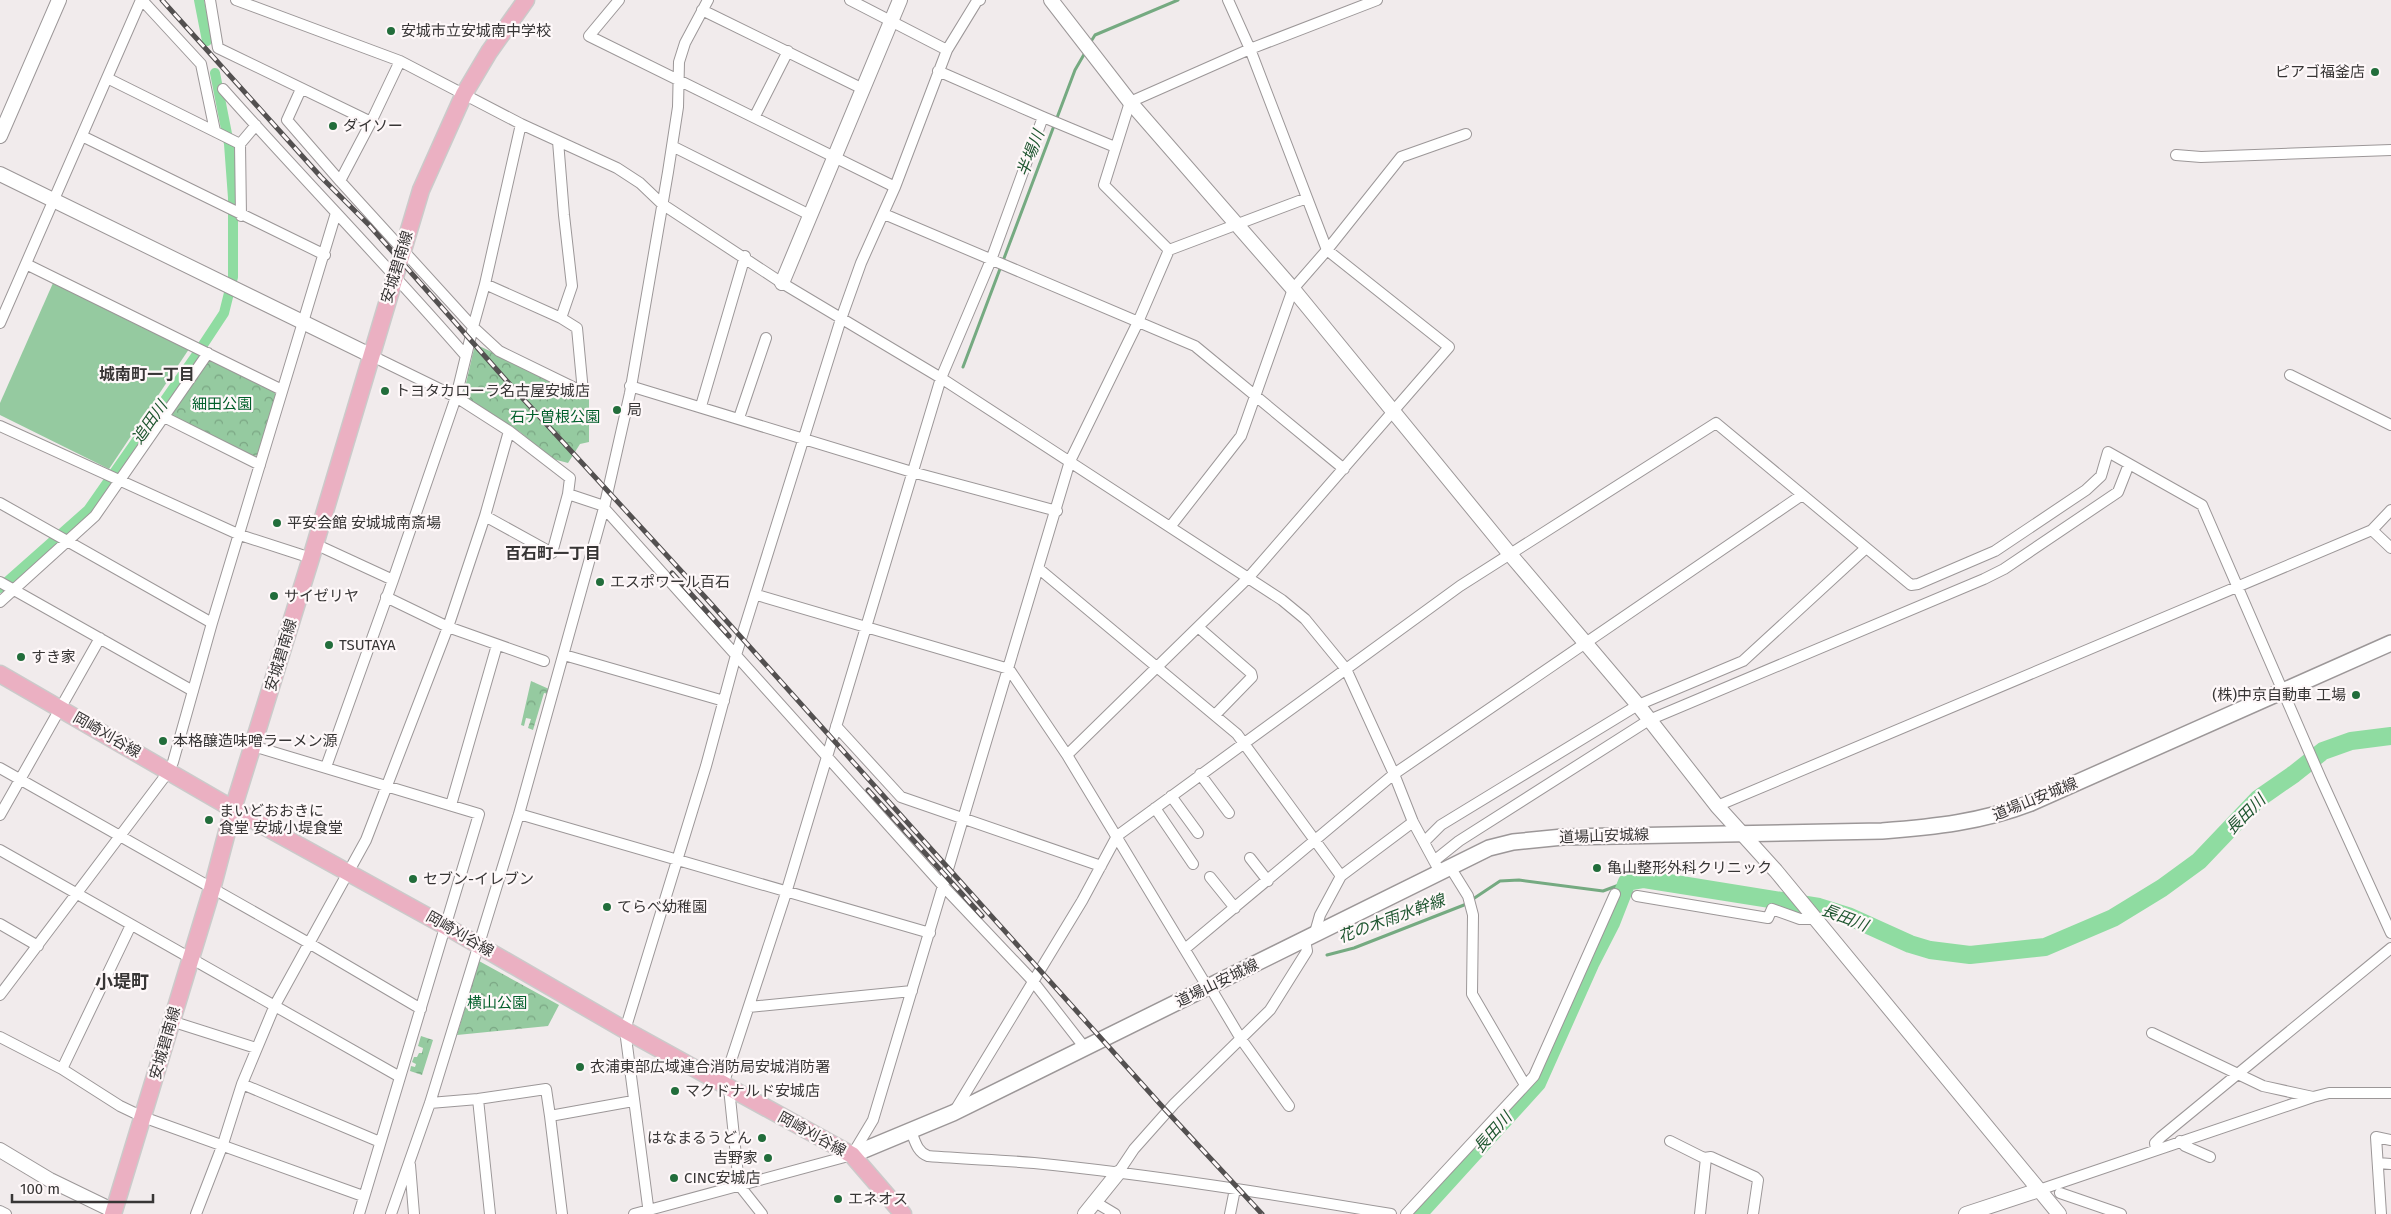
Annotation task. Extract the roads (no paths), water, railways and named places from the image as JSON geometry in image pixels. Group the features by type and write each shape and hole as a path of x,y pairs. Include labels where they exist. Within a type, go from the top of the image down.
{"main road":[{"name":"安城碧南線","path":"116,1213 171,1021 212,890 233,809 313,551 420,190 464,94 489,52 526,0"},
{"name":"道場山安城線","path":"852,1156 953,1113 1310,938 1441,867 1480,852 1513,842 1562,837 1929,828 1962,823 2001,814 2391,643"},
{"name":"岡崎刈谷線","path":"0,674 233,809 348,870 625,1030 852,1156 903,1214"}],"street":[{"path":"0,136 59,0"},
{"path":"0,323 142,0 201,64 228,137 236,213"},
{"path":"210,0 218,48 371,122"},
{"path":"236,0 400,60 521,124 617,168 640,183 662,204 745,256 782,282 941,378 1070,461 1249,577 1305,619 1346,669 1394,774 1413,822 1441,867 1469,901 1473,915 1472,994 1525,1085"},
{"path":"619,0 589,36 755,116 895,187"},
{"path":"391,1214 402,1178 410,1164 430,1103 519,814 604,508 630,386 672,146 678,107 679,62 683,49 708,0"},
{"path":"850,0 947,50"},
{"path":"782,282 900,0"},
{"path":"648,1212 625,1030 677,862 736,655 757,595 841,319 861,263 895,187 947,50 977,1 980,0"},
{"path":"1051,0 1130,102 1237,223 1509,553 1638,705 1717,806 1776,871 2059,1214"},
{"path":"1067,755 1249,577 1448,347 1327,250 1250,49 1228,0"},
{"path":"1130,102 1250,49 1377,0"},
{"path":"702,10 862,89"},
{"path":"755,116 788,52"},
{"path":"340,181 371,122 400,60"},
{"path":"938,71 1115,147"},
{"path":"107,78 228,137 256,126"},
{"path":"223,89 336,213 395,274 466,356"},
{"path":"302,89 287,120 340,181 473,326 499,351 584,392 577,328 561,318 485,284"},
{"path":"1130,102 1125,124 1115,147 1104,185 1169,250"},
{"path":"762,1214 739,1185 726,1086 941,378 991,260 1043,117"},
{"path":"326,767 386,597 394,580 456,397 485,284 521,124"},
{"path":"1170,527 1241,436 1292,289 1327,250 1400,157 1466,134"},
{"path":"82,136 325,255"},
{"path":"558,140 572,286 561,318"},
{"path":"672,146 810,215"},
{"path":"2176,155 2201,157 2391,150"},
{"path":"0,174 456,397 510,431 570,478 568,494 552,553 485,516"},
{"path":"634,1214 648,1212 739,1185 852,1156 873,1120 1038,568 1057,511 1070,461 1138,322 1169,250 1307,198"},
{"path":"0,995 170,771 212,623 325,255 336,213"},
{"path":"884,214 1195,346 1344,469"},
{"path":"701,406 745,256"},
{"path":"26,264 282,390"},
{"path":"739,418 766,338"},
{"path":"0,602 6,585 62,539 95,516 114,479 138,452 164,417 203,351"},
{"path":"2290,375 2391,425"},
{"path":"630,386 701,406 912,472 1057,511"},
{"path":"164,417 260,464"},
{"path":"953,1113 1032,980 1043,966 1117,836 1460,586 1509,553 1716,423 1911,585 1918,584 1995,551 2086,490 2101,476 2108,452 2202,505 2321,779 2391,933"},
{"path":"0,426 240,535 313,551 394,580"},
{"path":"196,1214 223,1144 242,1084 275,1005 307,942 366,840 448,627 485,516 510,431"},
{"path":"1441,867 1459,840 1649,720 1991,576 2118,492 2129,464"},
{"path":"568,494 601,505 604,508 943,886 1032,980 1085,1048"},
{"path":"1186,948 1394,774 1802,495"},
{"path":"0,503 212,623"},
{"path":"1717,806 2372,530 2391,510"},
{"path":"2372,530 2391,548"},
{"path":"1424,842 1441,825 1638,705 1743,661 1866,548"},
{"path":"1038,568 1245,742 1341,876"},
{"path":"6,585 193,691"},
{"path":"757,595 1009,669 1067,755 1241,1039 1289,1106"},
{"path":"386,597 448,627 544,661"},
{"path":"1198,627 1251,673 1252,677 1214,715"},
{"path":"0,815 100,638"},
{"path":"451,805 497,645"},
{"path":"564,655 724,701"},
{"path":"836,726 901,797 964,817 1101,866"},
{"path":"254,746 479,814 444,925 421,1009 359,1214"},
{"path":"0,768 212,890 307,942 421,1009"},
{"path":"1200,774 1229,813"},
{"path":"1171,796 1198,833"},
{"path":"1155,808 1193,864"},
{"path":"519,814 677,862 930,933"},
{"path":"1085,1214 1118,1173 1134,1149 1168,1111 1270,1010 1307,951 1310,938 1320,915 1341,876 1413,822"},
{"path":"0,850 400,1077"},
{"path":"1250,858 1268,881"},
{"path":"1210,877 1235,908"},
{"path":"1406,1214 1534,1076 1615,894"},
{"path":"1637,896 1768,918 1772,909 1800,918 1815,918"},
{"path":"0,924 38,946"},
{"path":"62,1070 131,925"},
{"path":"2156,1149 2156,1143 2161,1137 2391,948"},
{"path":"749,1007 912,991"},
{"path":"171,1021 256,1048"},
{"path":"2152,1033 2236,1075 2263,1086 2313,1097"},
{"path":"0,1037 143,1117 223,1144 364,1196"},
{"path":"242,1084 380,1142"},
{"path":"430,1103 478,1099 546,1089 562,1214"},
{"path":"1966,1214 2313,1097 2329,1093 2391,1093"},
{"path":"478,1099 490,1214"},
{"path":"550,1116 633,1101"},
{"path":"911,1131 918,1149 922,1154 928,1156 1033,1163 1118,1173 1235,1189 1391,1214"},
{"path":"2381,1214 2376,1137 2391,1140"},
{"path":"1670,1141 1706,1158 1711,1158 1755,1177 1758,1180 1753,1214"},
{"path":"2180,1141 2185,1146 2210,1157"},
{"path":"0,1150 50,1180 116,1213"},
{"path":"1700,1214 1706,1158"},
{"path":"2378,1163 2391,1164"},
{"path":"410,1164 414,1214"},
{"path":"1230,1214 1235,1189"},
{"path":"2060,1193 2121,1214"},
{"path":"1095,1202 1115,1214"},
{"path":"0,1211 6,1214"}],"waterway":[{"name":"追田川","path":"199,0 207,41"},
{"name":"半場川","path":"1090,43 1095,35 1178,0"},
{"name":"半場川","path":"963,367 1075,70 1086,51"},
{"name":"追田川","path":"0,588 88,510 224,313 233,277 233,198 229,144 215,73"},
{"name":"長田川","path":"1418,1214 1537,1083 1590,964 1611,923 1627,882 1644,879 1819,907 1848,916 1910,944 1930,950 1970,955 2045,947 2113,918 2162,888 2199,861 2258,799 2323,751 2351,741 2391,736"},
{"name":"花の木雨水幹線","path":"1327,955 1354,948 1464,905 1500,881 1519,880 1603,891 1627,882"}],"railway":[{"path":"162,0 321,177 369,225 505,379 705,597 1160,1104 1262,1214"},
{"path":"672,573 729,636"},
{"path":"868,790 982,916"}],"place":[{"name":"安城市立安城南中学校","path":"391,31"},
{"name":"ピアゴ福釜店","path":"2375,72"},
{"name":"ダイソー","path":"333,126"},
{"name":"トヨタカローラ名古屋安城店","path":"385,391"},
{"name":"局","path":"617,410"},
{"name":"平安会館 安城城南斎場","path":"277,523"},
{"name":"エスポワール百石","path":"600,582"},
{"name":"サイゼリヤ","path":"274,596"},
{"name":"TSUTAYA","path":"329,645"},
{"name":"すき家","path":"21,657"},
{"name":"(株)中京自動車 工場","path":"2356,695"},
{"name":"本格醸造味噌ラーメン源","path":"163,741"},
{"name":"まいどおおきに 食堂 安城小堤食堂","path":"209,820"},
{"name":"亀山整形外科クリニック","path":"1597,868"},
{"name":"セブン-イレブン","path":"413,879"},
{"name":"てらべ幼稚園","path":"607,907"},
{"name":"衣浦東部広域連合消防局安城消防署","path":"580,1067"},
{"name":"マクドナルド安城店","path":"675,1091"},
{"name":"はなまるうどん","path":"762,1138"},
{"name":"吉野家","path":"768,1158"},
{"name":"CINC安城店","path":"674,1178"},
{"name":"エネオス","path":"838,1199"}],"district":[{"name":"城南町一丁目","path":"147,374"},
{"name":"百石町一丁目","path":"553,553"},
{"name":"小堤町","path":"122,982"}],"park label":[{"name":"細田公園","path":"222,404"},
{"name":"石ナ曽根公園","path":"555,417"},
{"name":"横山公園","path":"497,1003"}]}
